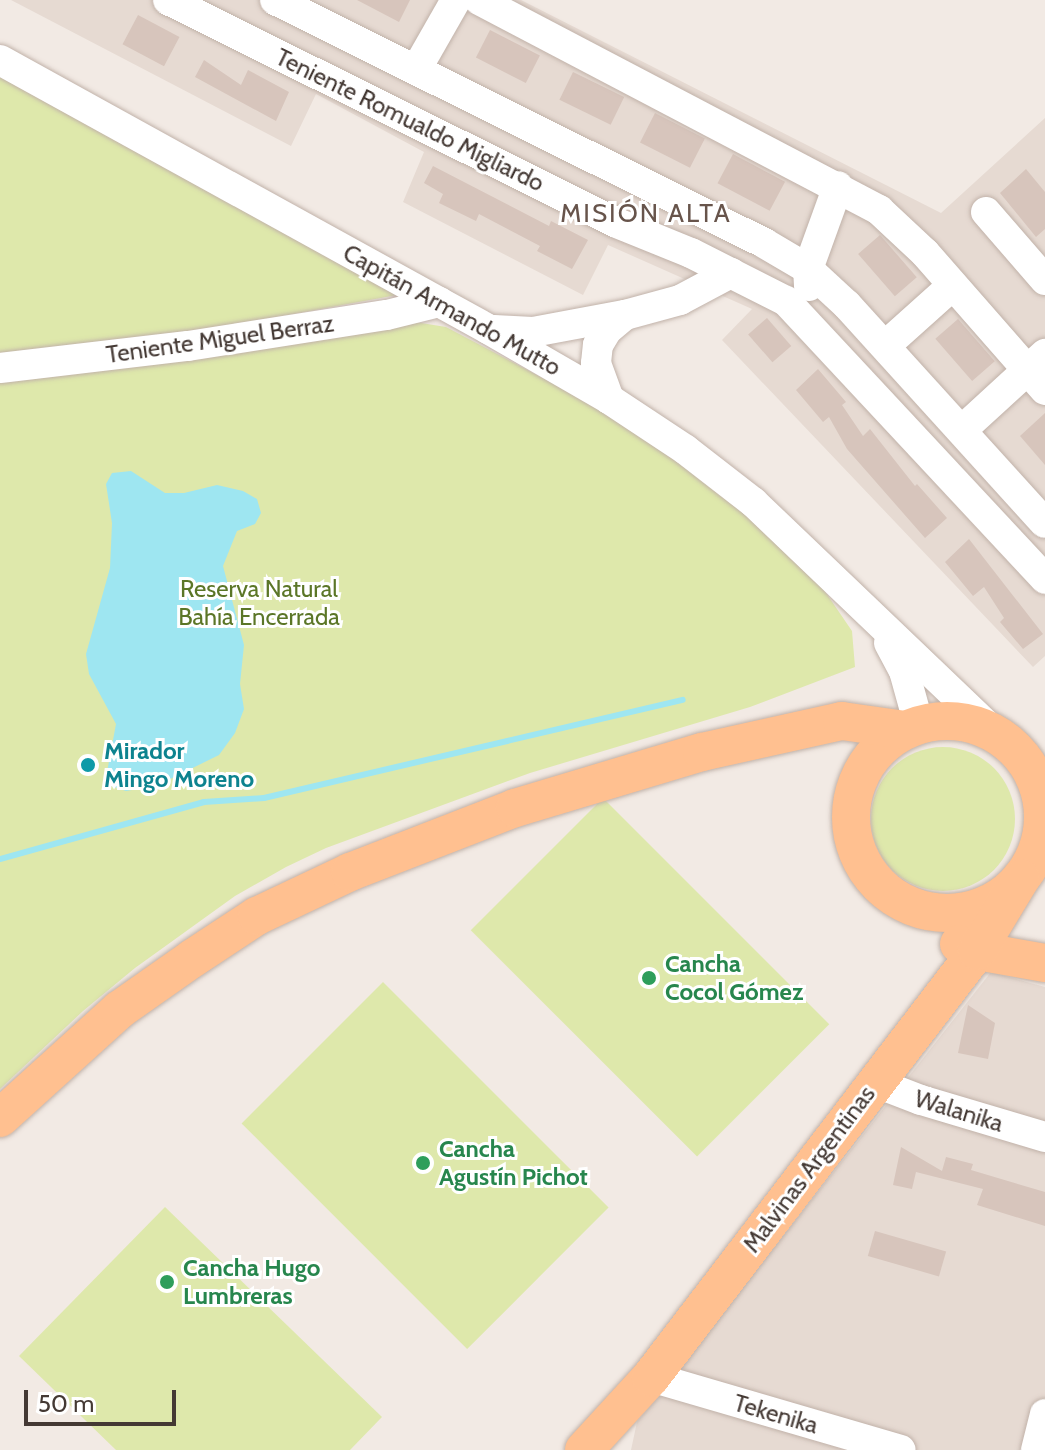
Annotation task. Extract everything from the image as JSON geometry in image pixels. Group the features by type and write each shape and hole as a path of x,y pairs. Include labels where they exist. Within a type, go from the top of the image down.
{"main road":[{"path":"0,1118 119,1010 257,916 364,866 515,808 702,752 842,721 912,727 946,720 973,724 1021,751 1037,785 1043,817 1031,871 1002,896 978,908 953,913 927,911 902,902"},
{"path":"912,727 883,745 866,765 855,789 851,815 854,841 864,865 881,886 962,946 984,941 1042,963"},
{"name":"Malvinas Argentinas","path":"584,1450 651,1377 984,941 1031,871"}],"street":[{"name":"Teniente Romualdo Migliardo","path":"168,0 617,223 691,253 786,301 1045,579"},
{"name":"Teniente Romualdo Migliardo","path":"275,0 709,216 808,269 885,346 1045,522"},
{"path":"416,70 456,0"},
{"path":"479,0 838,186 879,210 902,229 1039,371 962,430"},
{"name":"Capitán Armando Mutto","path":"0,60 609,399 719,474 1021,751"},
{"path":"786,301 800,298 806,293 811,278 808,269 838,186"},
{"path":"986,212 1045,280"},
{"path":"691,253 685,239 687,232 697,219 709,216"},
{"path":"488,329 533,332 625,315 680,300 731,273"},
{"path":"885,346 953,285"},
{"name":"Teniente Miguel Berraz","path":"0,368 188,346 387,315 439,302"},
{"path":"609,399 596,363 598,345 607,330 625,315"},
{"name":"Capitán Armando Mutto","path":"868,611 900,663 912,727"},
{"name":"Walanika","path":"874,1082 921,1100 1045,1137"},
{"name":"Tekenika","path":"651,1377 901,1450"},
{"path":"1036,1450 1045,1414"}],"shaded area":[{"path":"11,0 521,0 941,213 1045,118 1045,656 1033,667 722,340 752,309 608,245 583,295 403,202 424,152 316,94 291,146"},
{"path":"991,972 1045,987 1045,1450 631,1450 637,1422"}],"green space":[{"path":"0,77 397,295 223,327 0,354"},
{"name":"Reserva Natural Bahía Encerrada","path":"409,321 446,327 603,410 729,499 824,590 852,631 855,667 750,707 530,773 326,848 286,867 235,896 135,968 83,1011 0,1089 0,380"},
{"path":"943,747 971,753 994,768 1009,791 1015,819 1009,847 994,870 971,885 943,891 915,885 892,870 877,847 871,819 877,791 892,768 915,753"},
{"name":"Cancha Cocol Gómez","path":"603,798 829,1024 697,1157 471,930"},
{"name":"Cancha Agustín Pichot","path":"383,982 609,1208 467,1349 242,1123"},
{"name":"Cancha Hugo Lumbreras","path":"165,1207 382,1417 350,1450 116,1450 19,1356"}],"water":[{"path":"131,471 165,493 184,493 217,485 243,491 257,499 261,513 255,524 237,531 223,566 244,645 240,684 244,709 235,733 219,755 156,786 126,791 111,786 107,772 116,724 89,674 86,654 110,568 112,523 106,484 112,473"}],"building":[{"path":"357,0 410,0 399,22"},
{"path":"138,15 179,37 164,66 123,44"},
{"path":"490,30 540,55 526,83 476,58"},
{"path":"204,60 241,85 248,70 289,92 276,121 195,77"},
{"path":"573,72 624,97 611,125 559,100"},
{"path":"655,113 705,138 690,168 640,142"},
{"path":"733,154 785,182 770,211 718,183"},
{"path":"433,166 549,226 551,221 588,240 572,269 537,251 540,246 479,214 476,221 439,203 443,194 424,183"},
{"path":"1026,169 1045,192 1045,229 1036,237 1000,193"},
{"path":"880,235 917,277 895,296 858,254"},
{"path":"767,318 791,346 772,362 748,334"},
{"path":"958,319 995,361 972,381 935,339"},
{"path":"818,369 846,402 842,405 863,436 870,429 915,486 917,484 947,518 925,538 847,449 829,417 823,422 796,390"},
{"path":"1045,413 1045,465 1020,436"},
{"path":"969,539 1043,634 1023,649 1000,622 1004,618 984,587 973,596 945,562"},
{"path":"968,1005 995,1023 988,1059 958,1053"},
{"path":"901,1147 942,1171 946,1157 973,1164 971,1170 1045,1192 1045,1226 977,1205 983,1189 916,1172 912,1189 893,1185"},
{"path":"875,1231 946,1251 939,1276 868,1256"}],"waterway":[{"path":"0,859 204,802 264,798 683,700"}],"place":[{"name":"Mirador Mingo Moreno","path":"88,765"},
{"name":"Cancha Cocol Gómez","path":"649,978"},
{"name":"Cancha Agustín Pichot","path":"423,1163"},
{"name":"Cancha Hugo Lumbreras","path":"167,1282"}],"district":[{"name":"MISIÓN ALTA","path":"646,214"}]}
